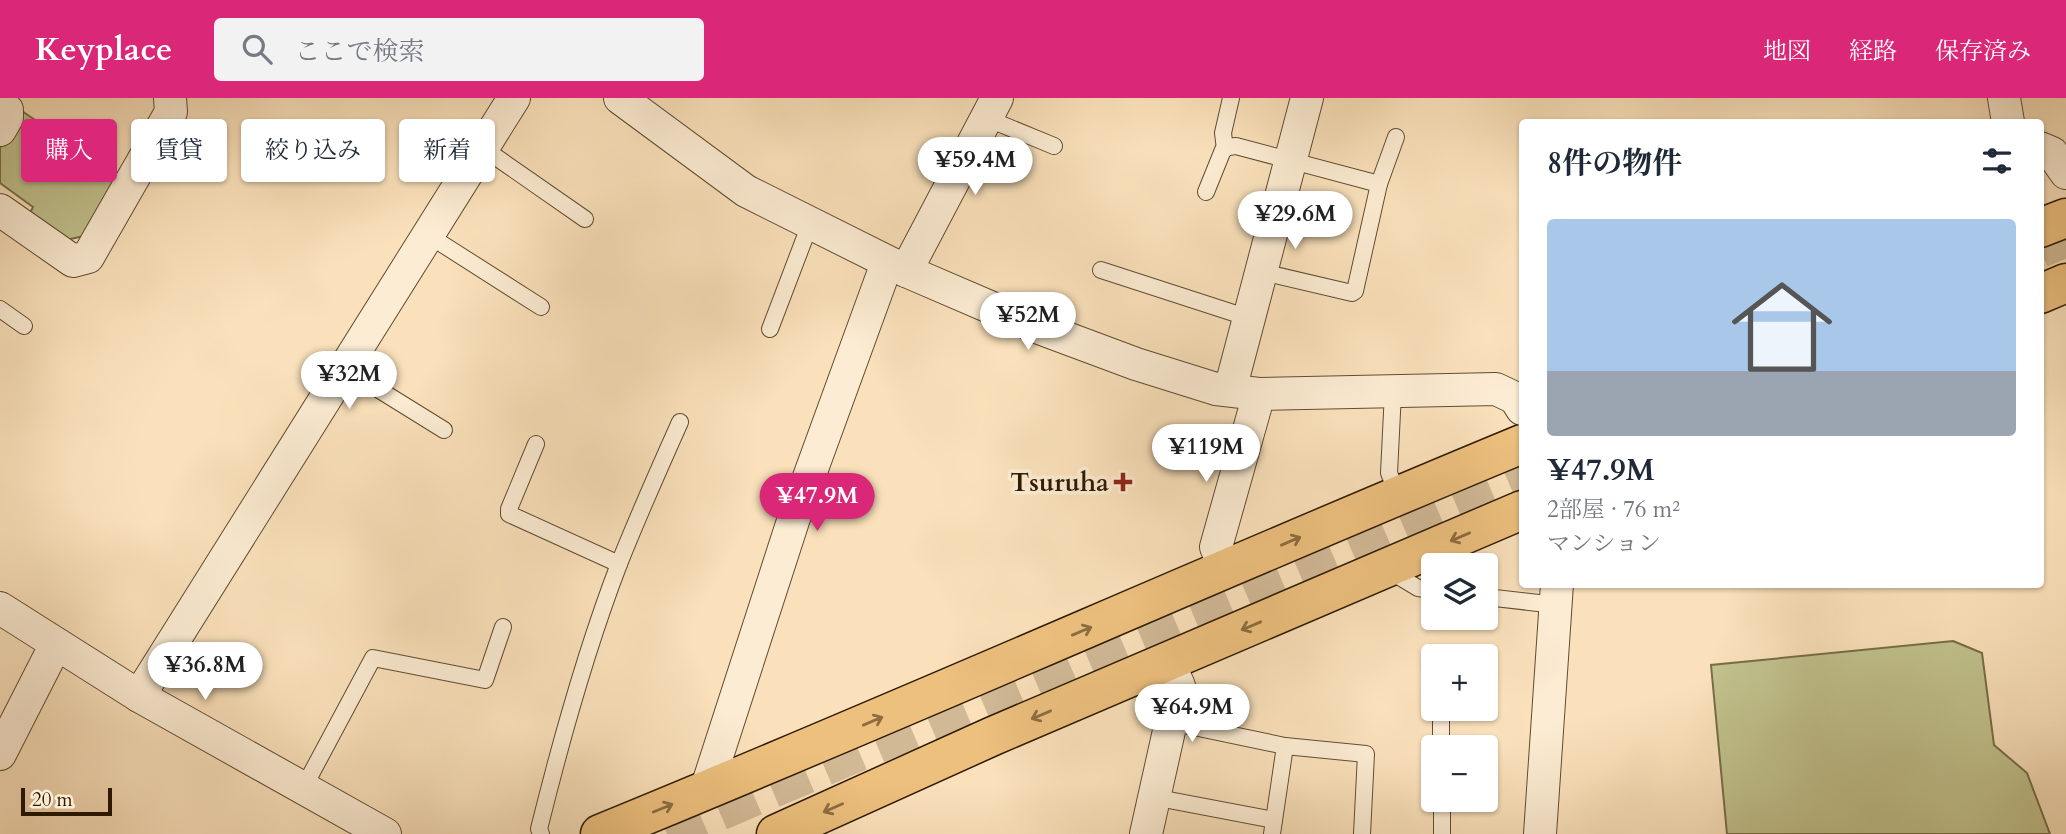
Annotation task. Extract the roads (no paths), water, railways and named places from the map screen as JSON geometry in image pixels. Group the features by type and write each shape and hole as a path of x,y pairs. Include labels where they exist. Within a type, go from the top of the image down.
{"main road":[{"path":"2044,226 2066,218"},
{"path":"2044,291 2066,283"},
{"path":"600,834 1519,445"},
{"path":"776,834 993,736 1519,511"}],"street":[{"path":"0,210 73,261 88,257 171,112 170,98"},
{"path":"495,129 514,98"},
{"path":"1226,569 1216,547 1244,392 1249,318 1307,98"},
{"path":"636,103 746,191 897,267 1034,326 1136,364 1216,388 1244,392 1393,393 1496,389 1516,398 1519,404"},
{"path":"0,104 7,110 7,118 0,130"},
{"path":"706,790 793,521 897,267 991,108"},
{"path":"2044,149 2052,153 2066,173"},
{"path":"139,696 462,182"},
{"path":"1540,834 1556,595"},
{"path":"0,608 139,696 385,834"},
{"path":"0,754 56,644"},
{"path":"1146,834 1179,686 1168,661"}],"lane":[{"path":"1206,192 1225,149 1223,133 1231,98"},
{"path":"991,108 1054,146"},
{"path":"1262,272 1352,293 1355,291 1379,184 1383,179 1396,136"},
{"path":"1225,149 1236,146 1379,184"},
{"path":"495,156 585,219"},
{"path":"770,330 810,224"},
{"path":"428,235 541,307"},
{"path":"1101,270 1249,318"},
{"path":"0,309 24,326"},
{"path":"344,368 444,430"},
{"path":"1393,393 1389,473 1398,495"},
{"path":"541,834 539,829 554,765 590,647 619,564 680,422"},
{"path":"536,444 509,514 619,564"},
{"path":"1386,568 1421,588"},
{"path":"1498,597 1556,595"},
{"path":"304,787 373,659 377,657 485,680 503,627"},
{"path":"1170,722 1285,746 1366,754 1362,834"},
{"path":"1153,797 1273,827 1285,746"},
{"path":"1442,812 1442,834"}],"tunnel":[{"path":"2044,247 2066,238"},
{"path":"667,834 1519,471"}],"place":[{"name":"Tsuruha","path":"1123,482"}]}
